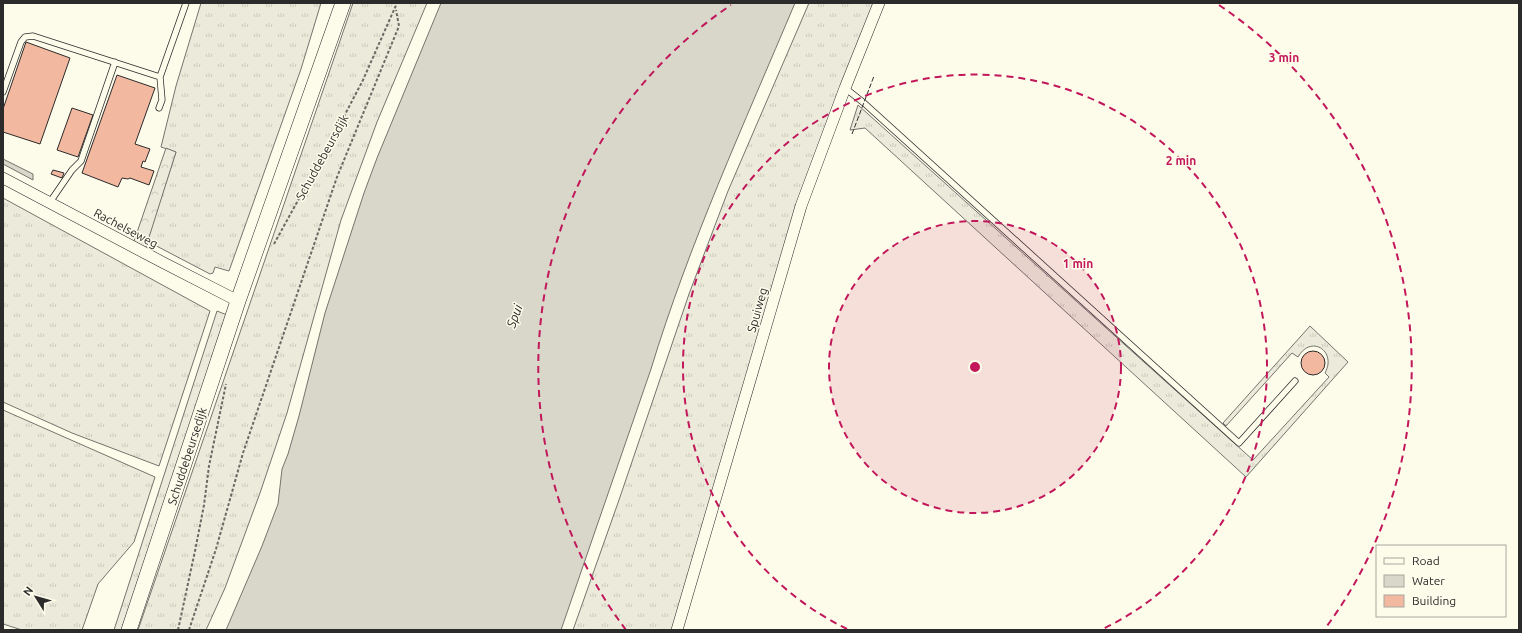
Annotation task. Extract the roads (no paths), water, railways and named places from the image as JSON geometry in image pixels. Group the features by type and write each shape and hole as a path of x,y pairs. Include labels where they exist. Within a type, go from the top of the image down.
{"street":[{"name":"Schuddebeursdijk","path":"245,282 343,3"},
{"name":"Spuiweg","path":"677,630 801,206 845,88 879,3"},
{"name":"Rachelseweg","path":"3,178 238,301"},
{"name":"Schuddebeursedijk","path":"129,630 245,282"}],"lane":[{"path":"159,108 162,100 160,77 186,3"},
{"path":"3,92 21,42 24,37 33,36 160,77"},
{"path":"50,202 72,170 81,161 115,62"},
{"path":"845,88 864,103 1239,443 1295,380"}],"water":[{"name":"Spui","path":"441,3 795,3 718,184 682,276 561,630 226,630 262,546 278,504 282,469 299,416 325,313 364,193"},
{"path":"3,159 33,174 33,180 3,164"}]}
